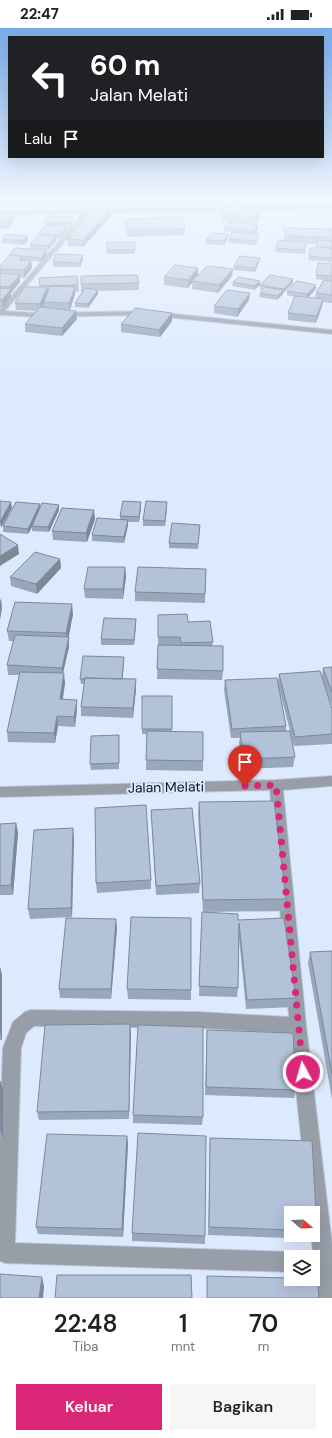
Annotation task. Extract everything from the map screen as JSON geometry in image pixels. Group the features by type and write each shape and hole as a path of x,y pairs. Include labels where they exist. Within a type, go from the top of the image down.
{"street":[{"path":"0,313 45,261"},
{"path":"0,313 38,315 146,313 332,332"},
{"name":"Jalan Melati","path":"0,792 276,785 332,781"},
{"path":"276,785 317,1250"},
{"path":"284,1262 2,1252 12,1048 19,1028 31,1018 198,1020 298,1025"},
{"path":"320,1270 328,1298"}],"building":[{"path":"4,261 31,261 24,270 0,269 0,266"},
{"path":"53,261 81,261 80,263"},
{"path":"237,261 258,261 255,268 234,266"},
{"path":"318,263 332,264 332,276 316,275"},
{"path":"175,265 198,268 188,280 164,277"},
{"path":"207,266 233,269 219,285 192,281"},
{"path":"0,273 20,275 9,287 0,286"},
{"path":"137,275 139,283 81,284 81,276"},
{"path":"270,275 293,279 284,289 260,285"},
{"path":"77,276 78,285 40,286 39,278"},
{"path":"239,277 260,281 254,286 233,282"},
{"path":"324,280 332,281 332,295 316,293"},
{"path":"297,281 316,285 307,294 287,291"},
{"path":"50,286 75,287 69,303 44,302"},
{"path":"24,287 47,287 40,304 15,303"},
{"path":"265,287 283,290 278,296 260,293"},
{"path":"0,288 11,289 2,300 0,300"},
{"path":"85,288 98,290 88,304 75,303"},
{"path":"227,290 250,293 238,309 214,306"},
{"path":"295,296 323,299 317,316 288,313"},
{"path":"40,307 76,311 62,328 25,324"},
{"path":"135,308 172,313 159,330 121,324"},
{"path":"0,501 11,502 0,522"},
{"path":"123,501 141,502 139,517 120,516"},
{"path":"146,501 167,502 165,521 143,520"},
{"path":"16,502 40,504 28,529 3,526"},
{"path":"42,503 59,505 48,527 32,526"},
{"path":"62,508 94,510 86,533 52,531"},
{"path":"97,518 128,520 124,537 92,535"},
{"path":"172,523 200,525 198,544 169,543"},
{"path":"0,534 18,545 0,556"},
{"path":"35,552 60,559 36,584 10,577"},
{"path":"88,567 125,567 123,589 84,589"},
{"path":"138,567 206,569 205,594 135,592"},
{"path":"15,602 72,604 66,633 7,631"},
{"path":"187,614 188,622 210,621 213,642 181,643 180,637 158,637 158,615"},
{"path":"104,618 136,619 134,640 101,639"},
{"path":"15,635 69,637 62,668 7,665"},
{"path":"158,645 223,646 223,671 157,669"},
{"path":"83,656 124,657 122,679 80,679"},
{"path":"332,667 332,692 323,668"},
{"path":"320,671 332,709 332,734 295,737 279,674"},
{"path":"20,672 64,673 60,699 77,700 74,717 57,716 54,733 7,732"},
{"path":"85,678 136,679 133,708 81,707"},
{"path":"277,678 286,726 232,729 225,680"},
{"path":"142,696 172,696 172,729 142,729"},
{"path":"147,731 203,732 203,761 146,760"},
{"path":"290,731 295,757 244,759 240,732"},
{"path":"119,735 119,763 90,764 91,736"},
{"path":"274,801 286,899 203,900 199,802"},
{"path":"146,805 151,880 96,883 95,808"},
{"path":"192,808 200,883 156,886 151,810"},
{"path":"16,823 11,885 0,886 0,824"},
{"path":"73,828 71,908 28,909 34,830"},
{"path":"202,912 238,914 238,920 284,918 296,998 247,1000 239,923 238,988 199,986"},
{"path":"131,917 191,918 191,990 127,989"},
{"path":"66,918 116,919 111,989 59,989"},
{"path":"332,951 332,1074 310,952"},
{"path":"130,1024 129,1111 37,1112 45,1025"},
{"path":"138,1025 203,1027 203,1117 133,1115"},
{"path":"207,1030 293,1033 296,1090 206,1087"},
{"path":"0,1081 1,1131 0,1132"},
{"path":"138,1133 206,1136 205,1236 132,1233"},
{"path":"47,1134 127,1136 122,1229 36,1227"},
{"path":"210,1138 312,1141 316,1206 284,1206 284,1230 209,1227"},
{"path":"0,1274 42,1277 39,1298 0,1298"},
{"path":"57,1275 191,1275 192,1298 55,1298"},
{"path":"207,1276 284,1278 284,1286 318,1286 319,1298 207,1298"}],"route":[{"path":"245,786 276,785 303,1072"}]}
